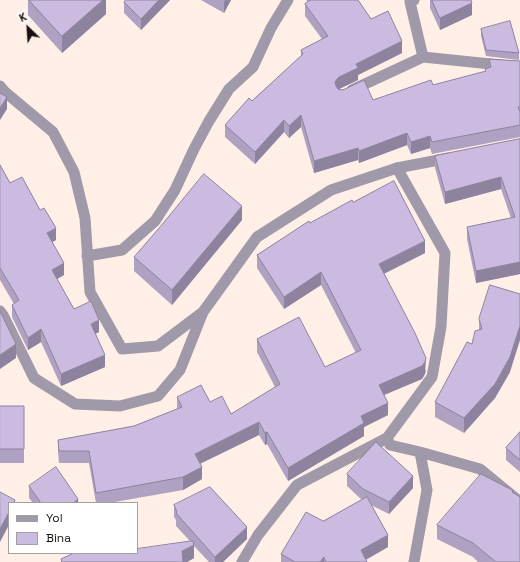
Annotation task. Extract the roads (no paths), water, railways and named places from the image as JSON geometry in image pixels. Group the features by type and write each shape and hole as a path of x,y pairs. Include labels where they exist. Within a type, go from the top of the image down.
{"street":[{"path":"87,256 122,250 155,221 175,190 209,121 229,89 253,67 271,28 288,0"},
{"path":"414,0 410,2 423,57"},
{"path":"342,95 423,57 520,67"},
{"path":"0,86 53,132 74,172 86,218 90,292 122,349 158,346 203,312"},
{"path":"0,311 34,378 75,404 120,406 158,396 180,370 203,312 257,237 331,190 397,168 458,156"},
{"path":"242,562 258,535 297,485 386,438 432,377 441,327 445,253 397,168"},
{"path":"386,438 390,445 480,468 520,502"},
{"path":"414,562 427,490 420,452"}]}
